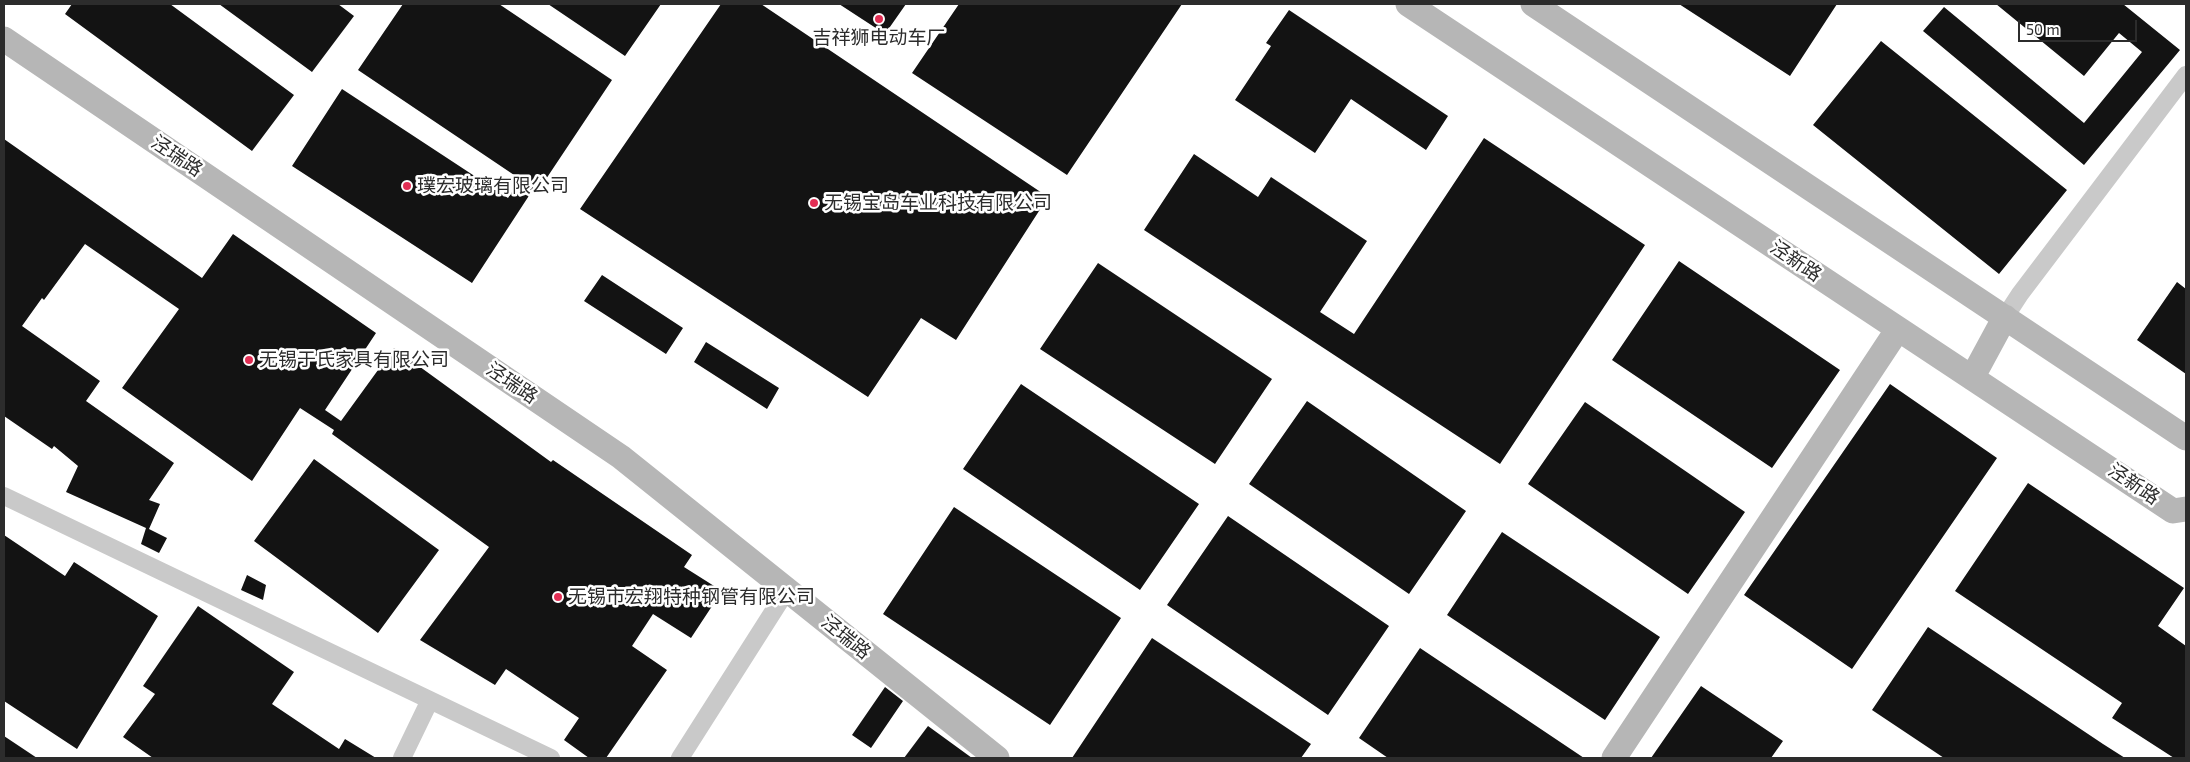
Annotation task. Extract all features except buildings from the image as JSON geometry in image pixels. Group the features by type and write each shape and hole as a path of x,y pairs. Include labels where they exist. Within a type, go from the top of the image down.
{"street":[{"name":"泾新路","path":"1408,4 2173,511 2186,509"},
{"path":"1533,4 2186,438"},
{"name":"泾瑞路","path":"4,39 621,457 997,758"},
{"path":"1972,378 2005,317 2026,286 2186,75"},
{"path":"1614,758 1898,329"},
{"path":"4,496 551,758"},
{"path":"680,758 787,590"},
{"path":"402,758 430,700"}],"place":[{"name":"吉祥狮电动车厂","path":"879,19"},
{"name":"璞宏玻璃有限公司","path":"407,186"},
{"name":"无锡宝岛车业科技有限公司","path":"814,203"},
{"name":"无锡于氏家具有限公司","path":"249,360"},
{"name":"无锡市宏翔特种钢管有限公司","path":"558,597"}]}
